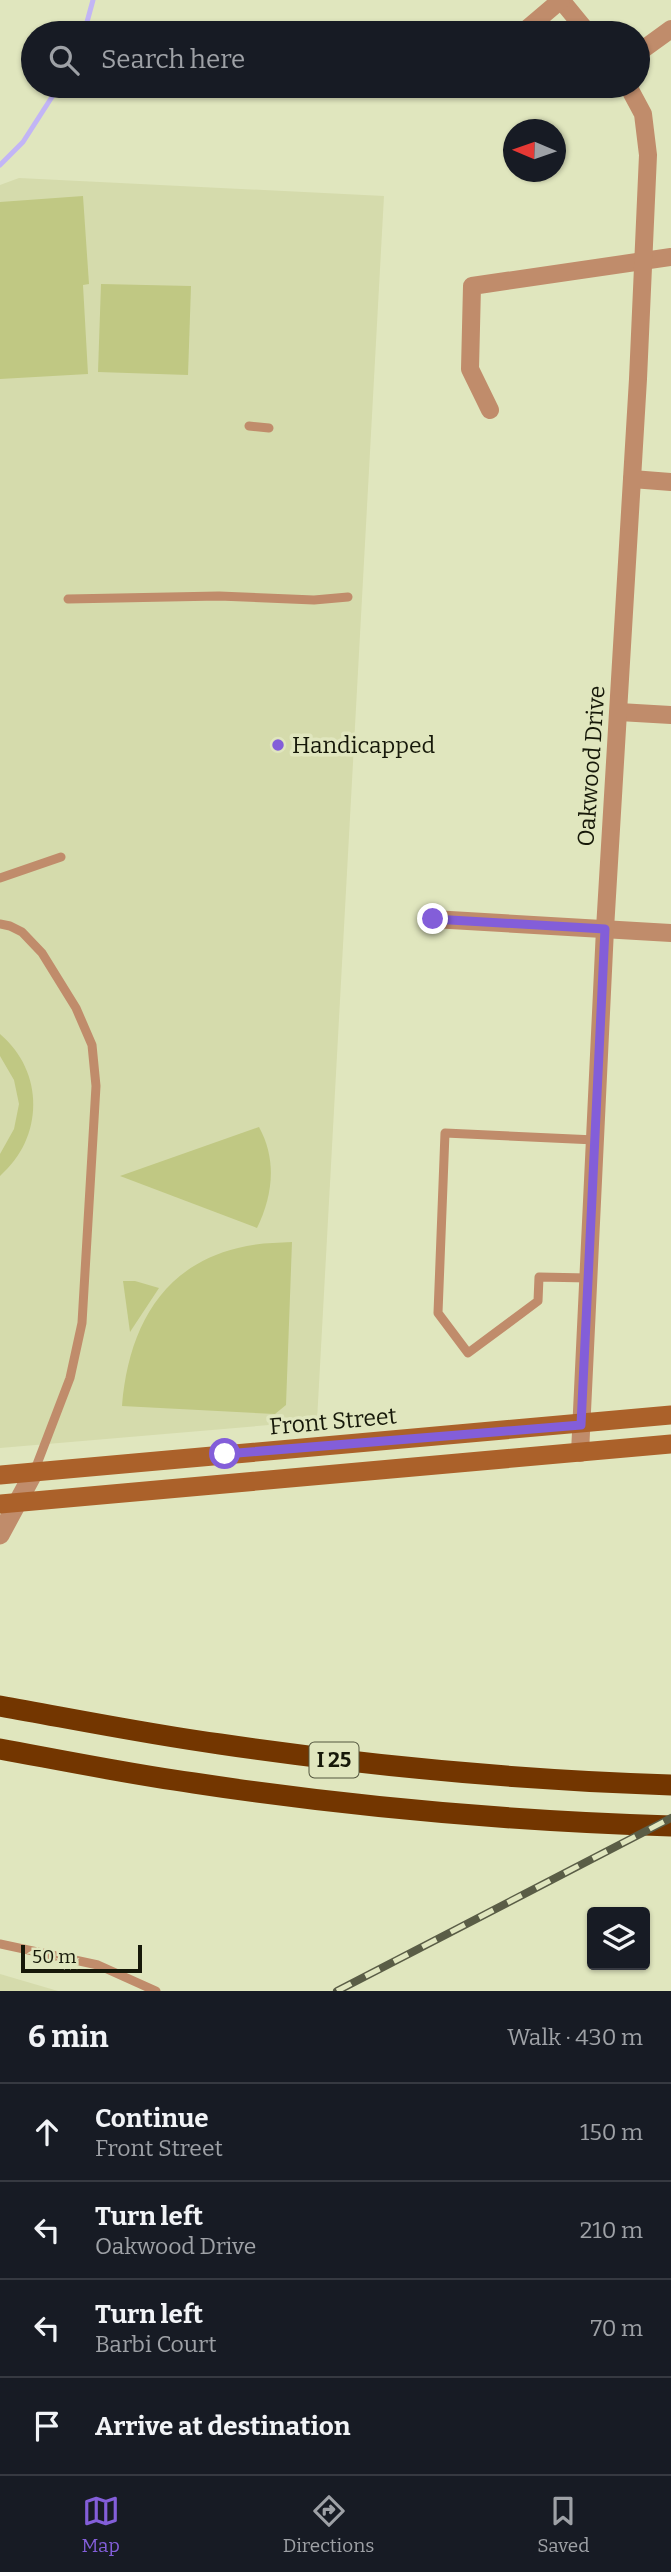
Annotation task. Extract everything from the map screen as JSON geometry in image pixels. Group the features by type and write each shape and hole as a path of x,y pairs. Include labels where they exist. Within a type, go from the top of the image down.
{"highway":[{"name":"I 25","path":"0,1706 217,1744 340,1760 556,1779 671,1785"},
{"name":"I 25","path":"0,1749 193,1783 310,1798 453,1813 671,1826"}],"main road":[{"name":"Front Street","path":"0,1475 671,1415"},
{"path":"8,1503 671,1444"}],"street":[{"path":"536,21 561,0 578,21"},
{"path":"650,44 671,29"},
{"name":"Oakwood Drive","path":"580,1453 605,929 648,155 643,114 634,98"},
{"path":"490,410 470,369 472,286 671,257"},
{"path":"632,479 671,482"},
{"path":"619,712 671,715"},
{"path":"433,919 671,933"},
{"path":"0,1535 8,1503 34,1472"}],"lane":[{"path":"249,426 269,428"},
{"path":"68,599 219,596 314,600 348,597"},
{"path":"0,878 61,858"},
{"path":"0,924 22,932 42,953 76,1008 92,1045 96,1086 82,1323 70,1378 34,1472"},
{"path":"588,1278 538,1277 538,1301 468,1353 438,1313 446,1133 595,1140"},
{"path":"0,1944 98,1965 156,1991"}],"shaded area":[{"path":"19,178 384,196 317,1421 0,1448 0,185"},
{"path":"83,196 89,284 83,285 88,374 0,379 0,202"},
{"path":"101,284 191,286 188,375 98,372"},
{"path":"0,1034 15,1049 25,1067 33,1105 25,1143 14,1161 0,1176 0,1154 14,1129 19,1104 14,1080 0,1056"},
{"path":"259,1127 269,1152 271,1177 267,1203 257,1228 120,1176"},
{"path":"292,1242 286,1405 275,1414 122,1406 125,1379 141,1328 168,1287 187,1270 211,1257 251,1245"},
{"path":"123,1281 135,1281 159,1288 130,1332"},
{"path":"0,1974 58,1991 0,1991"}],"waterway":[{"path":"87,21 93,0"},
{"path":"0,165 23,142 51,98"}],"railway":[{"path":"337,1991 671,1818"}],"place":[{"name":"Handicapped","path":"278,745"}],"route":[{"path":"225,1454 581,1425 605,929 433,919"}]}
